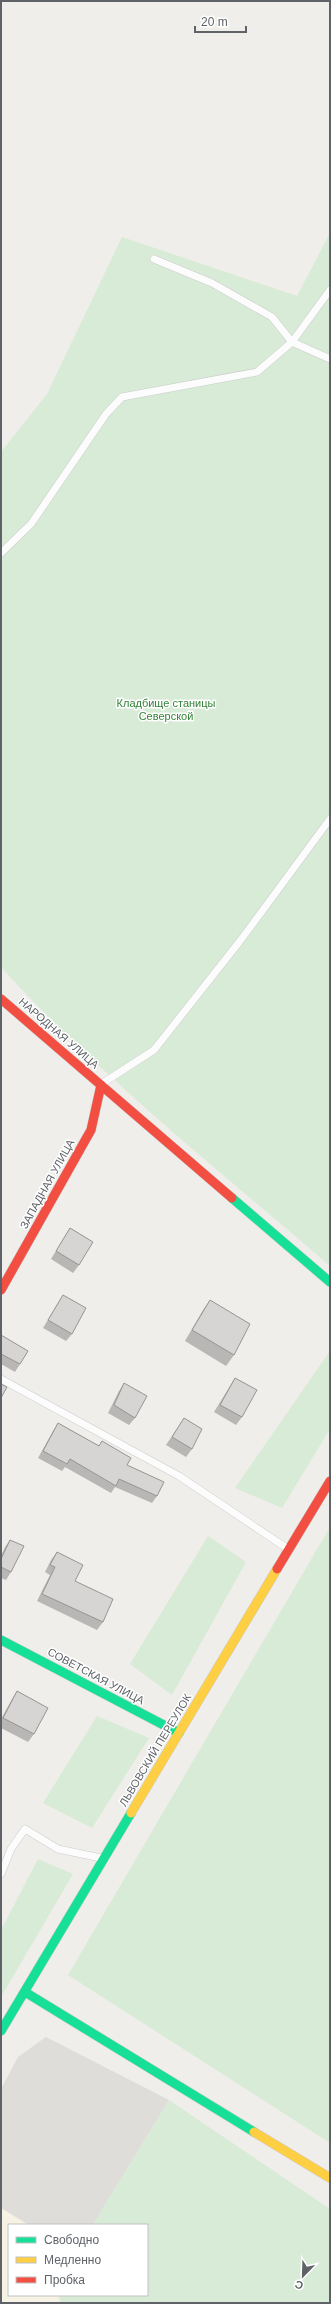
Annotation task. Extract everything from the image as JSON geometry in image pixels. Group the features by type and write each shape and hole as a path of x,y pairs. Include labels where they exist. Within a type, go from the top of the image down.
{"street":[{"name":"НАРОДНАЯ УЛИЦА","path":"1,999 330,1282"},
{"name":"ЗАПАДНАЯ УЛИЦА","path":"1,1290 91,1130 101,1085"},
{"name":"ЛЬВОВСКИЙ ПЕРЕУЛОК","path":"1,2031 330,1482"},
{"name":"СОВЕТСКАЯ УЛИЦА","path":"1,1640 179,1733"},
{"path":"25,1992 330,2178"}],"lane":[{"path":"154,259 212,283 272,318 292,342 330,359"},
{"path":"1,553 31,524 106,414 122,396 257,372 292,342 330,290"},
{"path":"101,1085 154,1050 240,941 330,819"},
{"path":"1,1380 179,1476 289,1549"},
{"path":"1,1874 11,1849 25,1829 58,1849 104,1858"}],"shaded area":[{"path":"46,2037 169,2100 94,2224 27,2224 1,2208 1,2089 18,2057"},
{"path":"1,2208 27,2224 8,2224 8,2296 60,2296 61,2303 1,2303"}],"green space":[{"name":"Кладбище станицы Северской","path":"330,233 330,1266 119,1084 78,1046 1,967 1,452 47,394 122,237 297,296"},
{"path":"330,1351 330,1429 282,1508 235,1488"},
{"path":"330,1527 330,2143 68,1975"},
{"path":"208,1536 246,1562 172,1695 130,1664"},
{"path":"97,1716 149,1738 92,1828 43,1803"},
{"path":"38,1859 73,1874 1,1997 1,1930"},
{"path":"169,2100 330,2209 330,2303 61,2303 60,2296 148,2296 148,2224 94,2224"}],"building":[{"path":"70,1228 93,1242 79,1265 56,1251"},
{"path":"63,1295 86,1308 72,1334 48,1320"},
{"path":"210,1300 250,1324 234,1355 192,1330"},
{"path":"1,1335 28,1351 20,1364 1,1354"},
{"path":"235,1378 257,1390 242,1417 220,1405"},
{"path":"124,1383 147,1396 135,1418 114,1405"},
{"path":"1,1384 7,1387 1,1398"},
{"path":"184,1418 202,1429 192,1449 172,1437"},
{"path":"58,1423 99,1446 102,1441 131,1458 127,1465 164,1482 157,1496 119,1479 116,1486 70,1459 67,1464 43,1451"},
{"path":"10,1540 24,1546 11,1572 1,1567 1,1559"},
{"path":"57,1552 83,1565 75,1581 113,1599 103,1622 42,1594 55,1567 50,1565"},
{"path":"17,1691 48,1708 34,1734 3,1718"}],"traffic: fast":[{"path":"232,1198 330,1282"},
{"path":"1,1640 179,1733"},
{"path":"1,2031 131,1813"},
{"path":"25,1992 254,2132"}],"traffic: slow":[{"path":"131,1813 277,1569"},
{"path":"254,2132 330,2178"}],"traffic: jam":[{"path":"1,999 232,1198"},
{"path":"1,1290 91,1130 101,1085"},
{"path":"277,1569 330,1481"}]}
